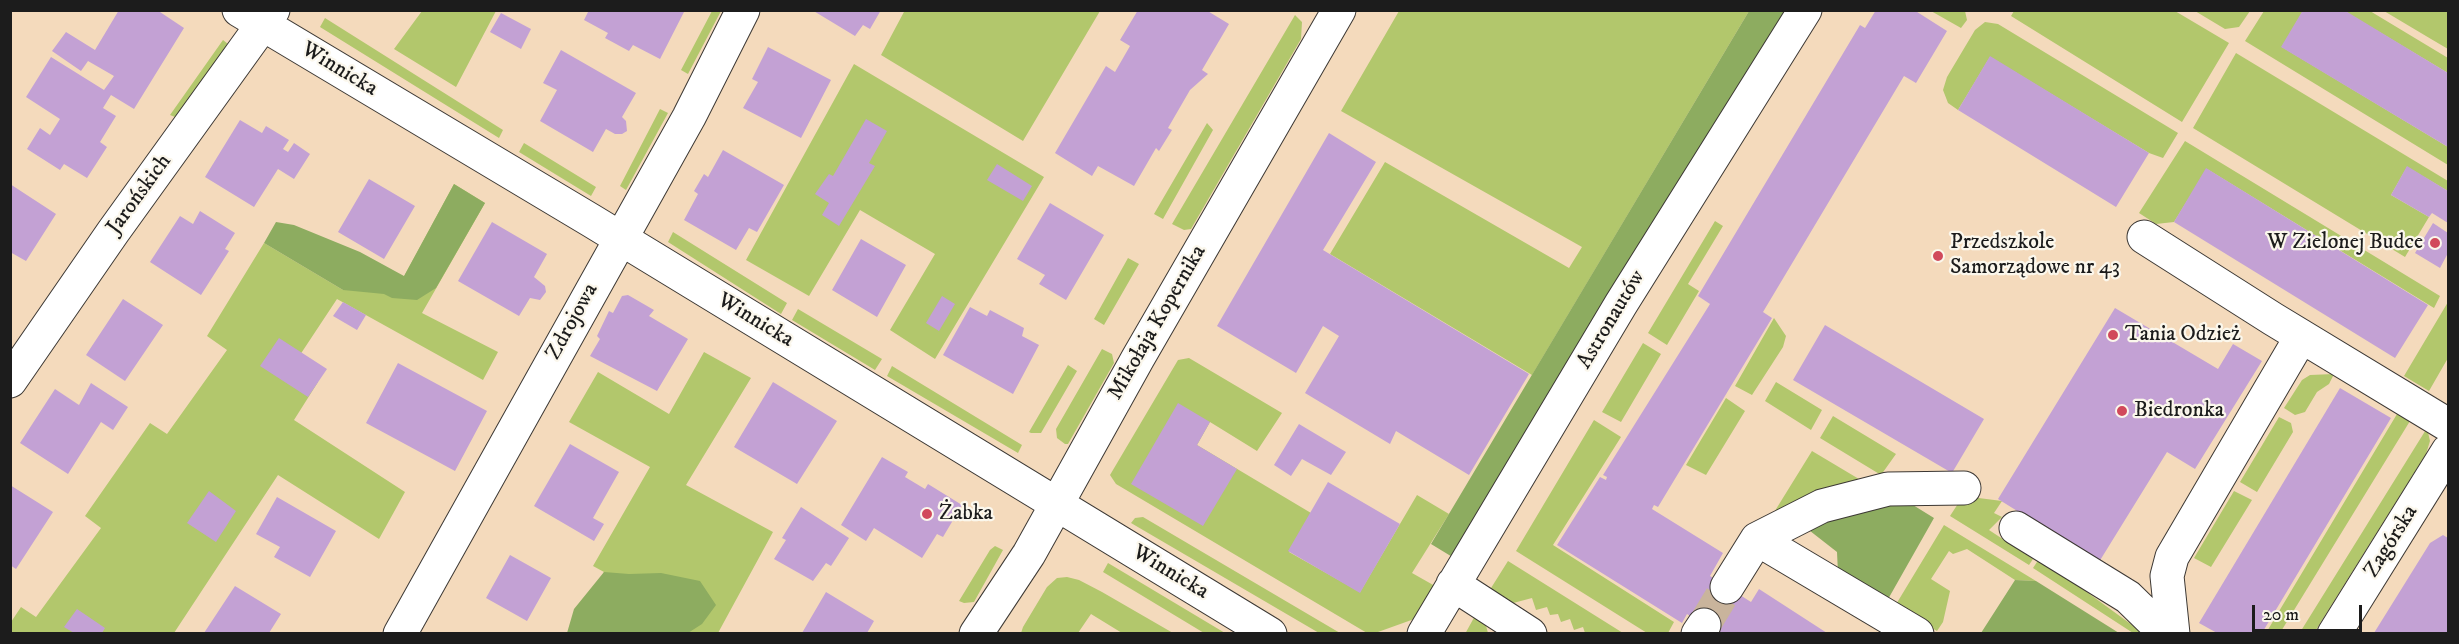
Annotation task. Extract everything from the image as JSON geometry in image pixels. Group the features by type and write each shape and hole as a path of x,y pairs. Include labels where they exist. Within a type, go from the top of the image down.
{"street":[{"name":"Zdrojowa","path":"400,633 446,554 619,238 689,117 743,10"},
{"name":"Mikołaja Kopernika","path":"976,633 1029,554 1055,504 1338,10"},
{"name":"Astronautów","path":"1424,633 1621,304 1805,10"},
{"name":"Winnicka","path":"258,15 619,238 1270,633"},
{"name":"Jarońskich","path":"10,381 258,15"},
{"path":"2144,237 2301,337 2448,425"},
{"path":"2173,633 2168,576 2172,557 2301,337"},
{"name":"Zagórska","path":"2334,633 2440,483 2448,451"},
{"path":"1727,588 1757,539 1822,506 1888,489 1964,488"},
{"path":"2016,528 2128,597 2166,633"},
{"path":"1757,539 1917,633"},
{"path":"1453,584 1530,633"}],"green space":[{"path":"905,10 1100,11 1023,141 881,55"},
{"path":"2250,10 2239,27 2225,29 2195,11"},
{"path":"422,11 496,11 456,87 394,49"},
{"path":"712,11 721,11 688,74 681,70"},
{"path":"1399,11 1749,11 1532,375 1330,254 1385,162 1569,268 1582,247 1341,111"},
{"path":"1749,11 1787,11 1454,558 1431,544"},
{"path":"1931,11 1965,11 1967,20 1961,28"},
{"path":"2014,11 2175,11 2229,43 2182,122 2011,16"},
{"path":"2264,11 2303,11 2282,47 2448,147 2448,165 2245,41"},
{"path":"2344,11 2370,11 2448,58 2448,73"},
{"path":"2384,11 2448,11 2448,49 2431,39"},
{"path":"1295,15 1302,22 1301,39 1191,229 1184,230 1172,224"},
{"path":"325,18 503,130 499,138 320,27"},
{"path":"1985,22 1998,24 2178,133 2163,158 2149,153 1990,57 1958,110 1948,103 1943,90 1947,77 1975,30"},
{"path":"223,40 228,44 184,115 175,117 170,115"},
{"path":"2236,53 2448,181 2448,191 2407,167 2391,195 2429,217 2405,257 2193,128"},
{"path":"854,64 1044,177 935,359 890,330 935,254 860,210 809,296 746,260"},
{"path":"660,109 668,113 626,190 620,186"},
{"path":"1207,123 1213,130 1163,219 1154,214"},
{"path":"2185,141 2440,296 2434,308 2207,169 2174,222 2156,224 2139,213"},
{"path":"524,143 596,187 591,196 519,152"},
{"path":"454,184 485,203 422,313 498,352 483,380 337,299 294,364 318,382 294,420 405,492 379,539 278,475 174,633 11,634 11,622 21,607 36,617 101,528 85,516 150,423 167,434 227,350 207,336 264,243 343,290 400,284"},
{"path":"454,184 485,203 436,288 417,300 343,290 264,243 276,222 294,225 360,252 404,276"},
{"path":"1715,221 1723,226 1688,284 1699,291 1667,345 1648,333"},
{"path":"673,232 787,303 781,314 668,242"},
{"path":"1128,258 1139,264 1104,325 1094,319"},
{"path":"2448,302 2448,358 2429,391 2404,376"},
{"path":"798,309 882,359 875,370 792,320"},
{"path":"1774,318 1786,336 1783,347 1752,395 1735,386"},
{"path":"1643,343 1661,354 1621,422 1602,412"},
{"path":"1102,349 1112,354 1114,363 1068,444 1065,444 1057,438 1056,429"},
{"path":"704,352 751,378 686,485 773,532 718,633 570,633 604,572 593,566 650,467 569,422 598,372 669,414"},
{"path":"1189,358 1282,413 1257,451 1210,422 1197,445 1311,513 1289,552 1360,592 1417,495 1449,514 1412,573 1435,586 1417,618 1378,632 1367,633 1116,484 1110,475 1178,360"},
{"path":"1068,365 1077,371 1041,433 1029,432"},
{"path":"892,366 1022,445 1018,453 887,376"},
{"path":"2334,374 2329,384 2317,392 2305,412 2295,415 2284,408 2302,380 2310,375"},
{"path":"1776,382 1822,410 1811,430 1765,401"},
{"path":"1726,398 1745,411 1706,475 1686,465"},
{"path":"2397,414 2410,421 2280,633 2266,633"},
{"path":"1833,416 1896,454 1881,475 1820,438"},
{"path":"2279,417 2291,423 2293,432 2257,492 2240,482"},
{"path":"1594,420 1621,437 1553,545 1674,622 1668,633 1647,633 1516,551"},
{"path":"2427,428 2430,441 2426,454 2314,633 2299,634"},
{"path":"1812,451 1869,485 1773,514"},
{"path":"2234,491 2252,500 2211,567 2194,558"},
{"path":"1963,496 2002,501 1994,513 2002,517 1989,530 2033,559 2029,565 1950,516"},
{"path":"1900,497 1934,518 1887,601 1838,573 1837,552 1805,527"},
{"path":"1143,517 1340,633 1319,633 1131,523 1135,518"},
{"path":"1944,525 2036,581 2015,580 1967,549 1953,554 1949,551 1931,579 1950,591 1943,622 1937,631 1895,606"},
{"path":"995,546 1003,550 974,602 959,601 990,550"},
{"path":"2039,559 2143,633 2133,633 2033,568"},
{"path":"1508,561 1623,633 1585,633 1583,627 1574,630 1570,619 1561,622 1558,614 1550,615 1547,607 1536,610 1532,598 1502,606 1486,596"},
{"path":"1108,563 1225,633 1204,633 1103,572"},
{"path":"604,572 661,573 700,581 716,605 702,624 688,633 567,633 574,609"},
{"path":"1067,577 1079,580 1102,592 1173,633 1122,633 1091,614 1078,633 1021,633 1047,587 1057,578"},
{"path":"2015,580 2036,581 2119,633 1981,633"},
{"path":"1476,614 1485,622 1488,633 1465,634"}],"building":[{"path":"119,10 157,10 184,28 134,109 111,95 103,108 116,116 100,142 107,147 87,178 64,164 60,170 27,149 40,128 50,135 60,119 26,97 51,57 104,90 114,76 88,61 81,71 52,51 66,32 95,50"},
{"path":"589,10 685,10 660,59 633,45 629,51 605,38 608,33 584,20"},
{"path":"812,10 881,10 870,29 863,25 855,36"},
{"path":"1138,10 1206,10 1229,24 1202,70 1208,74 1190,90 1168,128 1172,130 1159,151 1156,148 1134,186 1098,166 1092,176 1055,153 1106,66 1115,72 1130,46 1120,40"},
{"path":"1876,10 1914,10 1947,31 1916,83 1904,76 1763,312 1772,318 1658,507 1654,505 1652,509 1723,553 1710,576 1751,602 1759,589 1827,633 1716,633 1687,614 1682,623 1557,545 1600,477 1606,480 1607,477 1603,475 1710,304 1698,296 1860,25 1865,28"},
{"path":"2303,10 2344,10 2448,73 2448,147 2281,47"},
{"path":"501,13 531,29 521,49 490,32"},
{"path":"768,47 831,80 801,138 743,108 758,82 752,79"},
{"path":"561,50 636,93 622,117 626,121 627,131 615,134 606,129 593,152 540,121 557,90 543,83"},
{"path":"1990,56 2149,153 2116,207 1958,110"},
{"path":"866,119 887,131 869,163 875,166 839,226 822,215 829,203 815,194 829,174 833,176"},
{"path":"240,120 262,133 266,126 289,140 283,149 288,152 294,143 310,154 294,179 278,169 254,207 205,177"},
{"path":"1329,133 1376,162 1323,250 1529,374 1469,475 1396,431 1390,444 1305,393 1339,336 1323,326 1296,373 1217,326"},
{"path":"723,150 784,185 757,232 749,228 736,250 684,220 698,194 694,191 704,174 708,177"},
{"path":"997,164 1032,186 1023,201 987,180"},
{"path":"2407,166 2448,191 2448,223 2432,213 2429,217 2391,195"},
{"path":"2206,168 2428,305 2395,358 2174,222"},
{"path":"369,179 415,206 384,259 338,232"},
{"path":"10,184 56,214 26,261 10,252"},
{"path":"1050,203 1104,235 1066,300 1039,284 1045,275 1017,259"},
{"path":"200,211 235,233 225,249 229,251 201,295 150,262 180,216 193,224"},
{"path":"492,222 547,254 534,277 545,286 546,292 540,300 530,298 519,316 458,281"},
{"name":"W Zielonej Budce","path":"2433,223 2448,233 2448,253 2440,268 2415,253"},
{"path":"861,239 906,265 877,317 832,290"},
{"path":"628,295 654,310 649,316 688,339 657,391 590,356 600,339 597,336 609,311 613,313 622,296"},
{"path":"942,296 955,304 939,331 926,323"},
{"path":"123,299 163,325 125,381 86,355"},
{"path":"343,302 366,315 357,330 333,316"},
{"path":"970,307 987,316 990,310 1024,328 1022,336 1039,345 1013,394 943,355"},
{"name":"Biedronka","path":"2115,308 2218,369 2233,344 2262,361 2195,469 2167,452 2099,562 1998,499"},
{"path":"1825,325 1984,419 1952,473 1793,380"},
{"path":"279,338 327,369 308,397 260,366"},
{"path":"398,363 487,411 455,471 366,423"},
{"path":"773,382 837,421 797,484 734,447"},
{"path":"91,383 128,407 113,430 101,422 68,474 20,443 55,389 79,405"},
{"path":"2340,388 2391,418 2262,633 2217,633 2199,623"},
{"path":"1178,403 1210,422 1197,445 1237,469 1203,526 1131,484"},
{"path":"1299,424 1346,452 1331,475 1302,459 1291,476 1274,465"},
{"path":"570,444 619,472 593,518 604,524 594,541 534,506"},
{"path":"882,457 908,472 905,477 925,489 928,484 962,505 943,537 937,534 922,558 874,528 866,541 841,525"},
{"path":"1328,482 1400,524 1360,593 1288,551"},
{"path":"10,485 53,512 16,569 10,565"},
{"path":"209,491 236,511 216,542 187,523"},
{"path":"277,497 336,531 310,577 274,557 280,547 256,534"},
{"path":"801,507 849,538 831,566 826,563 813,581 774,559 786,540 782,538"},
{"path":"2443,535 2448,538 2448,633 2374,633 2430,543"},
{"path":"510,555 551,578 527,621 486,598"},
{"path":"235,586 281,614 269,633 204,633"},
{"path":"826,592 874,621 867,633 802,633"},
{"path":"77,609 105,628 102,633 74,633 64,627"}],"tunnel":[{"path":"1704,625 1727,587"}],"place":[{"name":"W Zielonej Budce","path":"2435,243"},
{"name":"Przedszkole Samorządowe nr 43","path":"1938,256"},
{"name":"Tania Odzież","path":"2113,335"},
{"name":"Biedronka","path":"2122,411"},
{"name":"Żabka","path":"927,514"}]}
